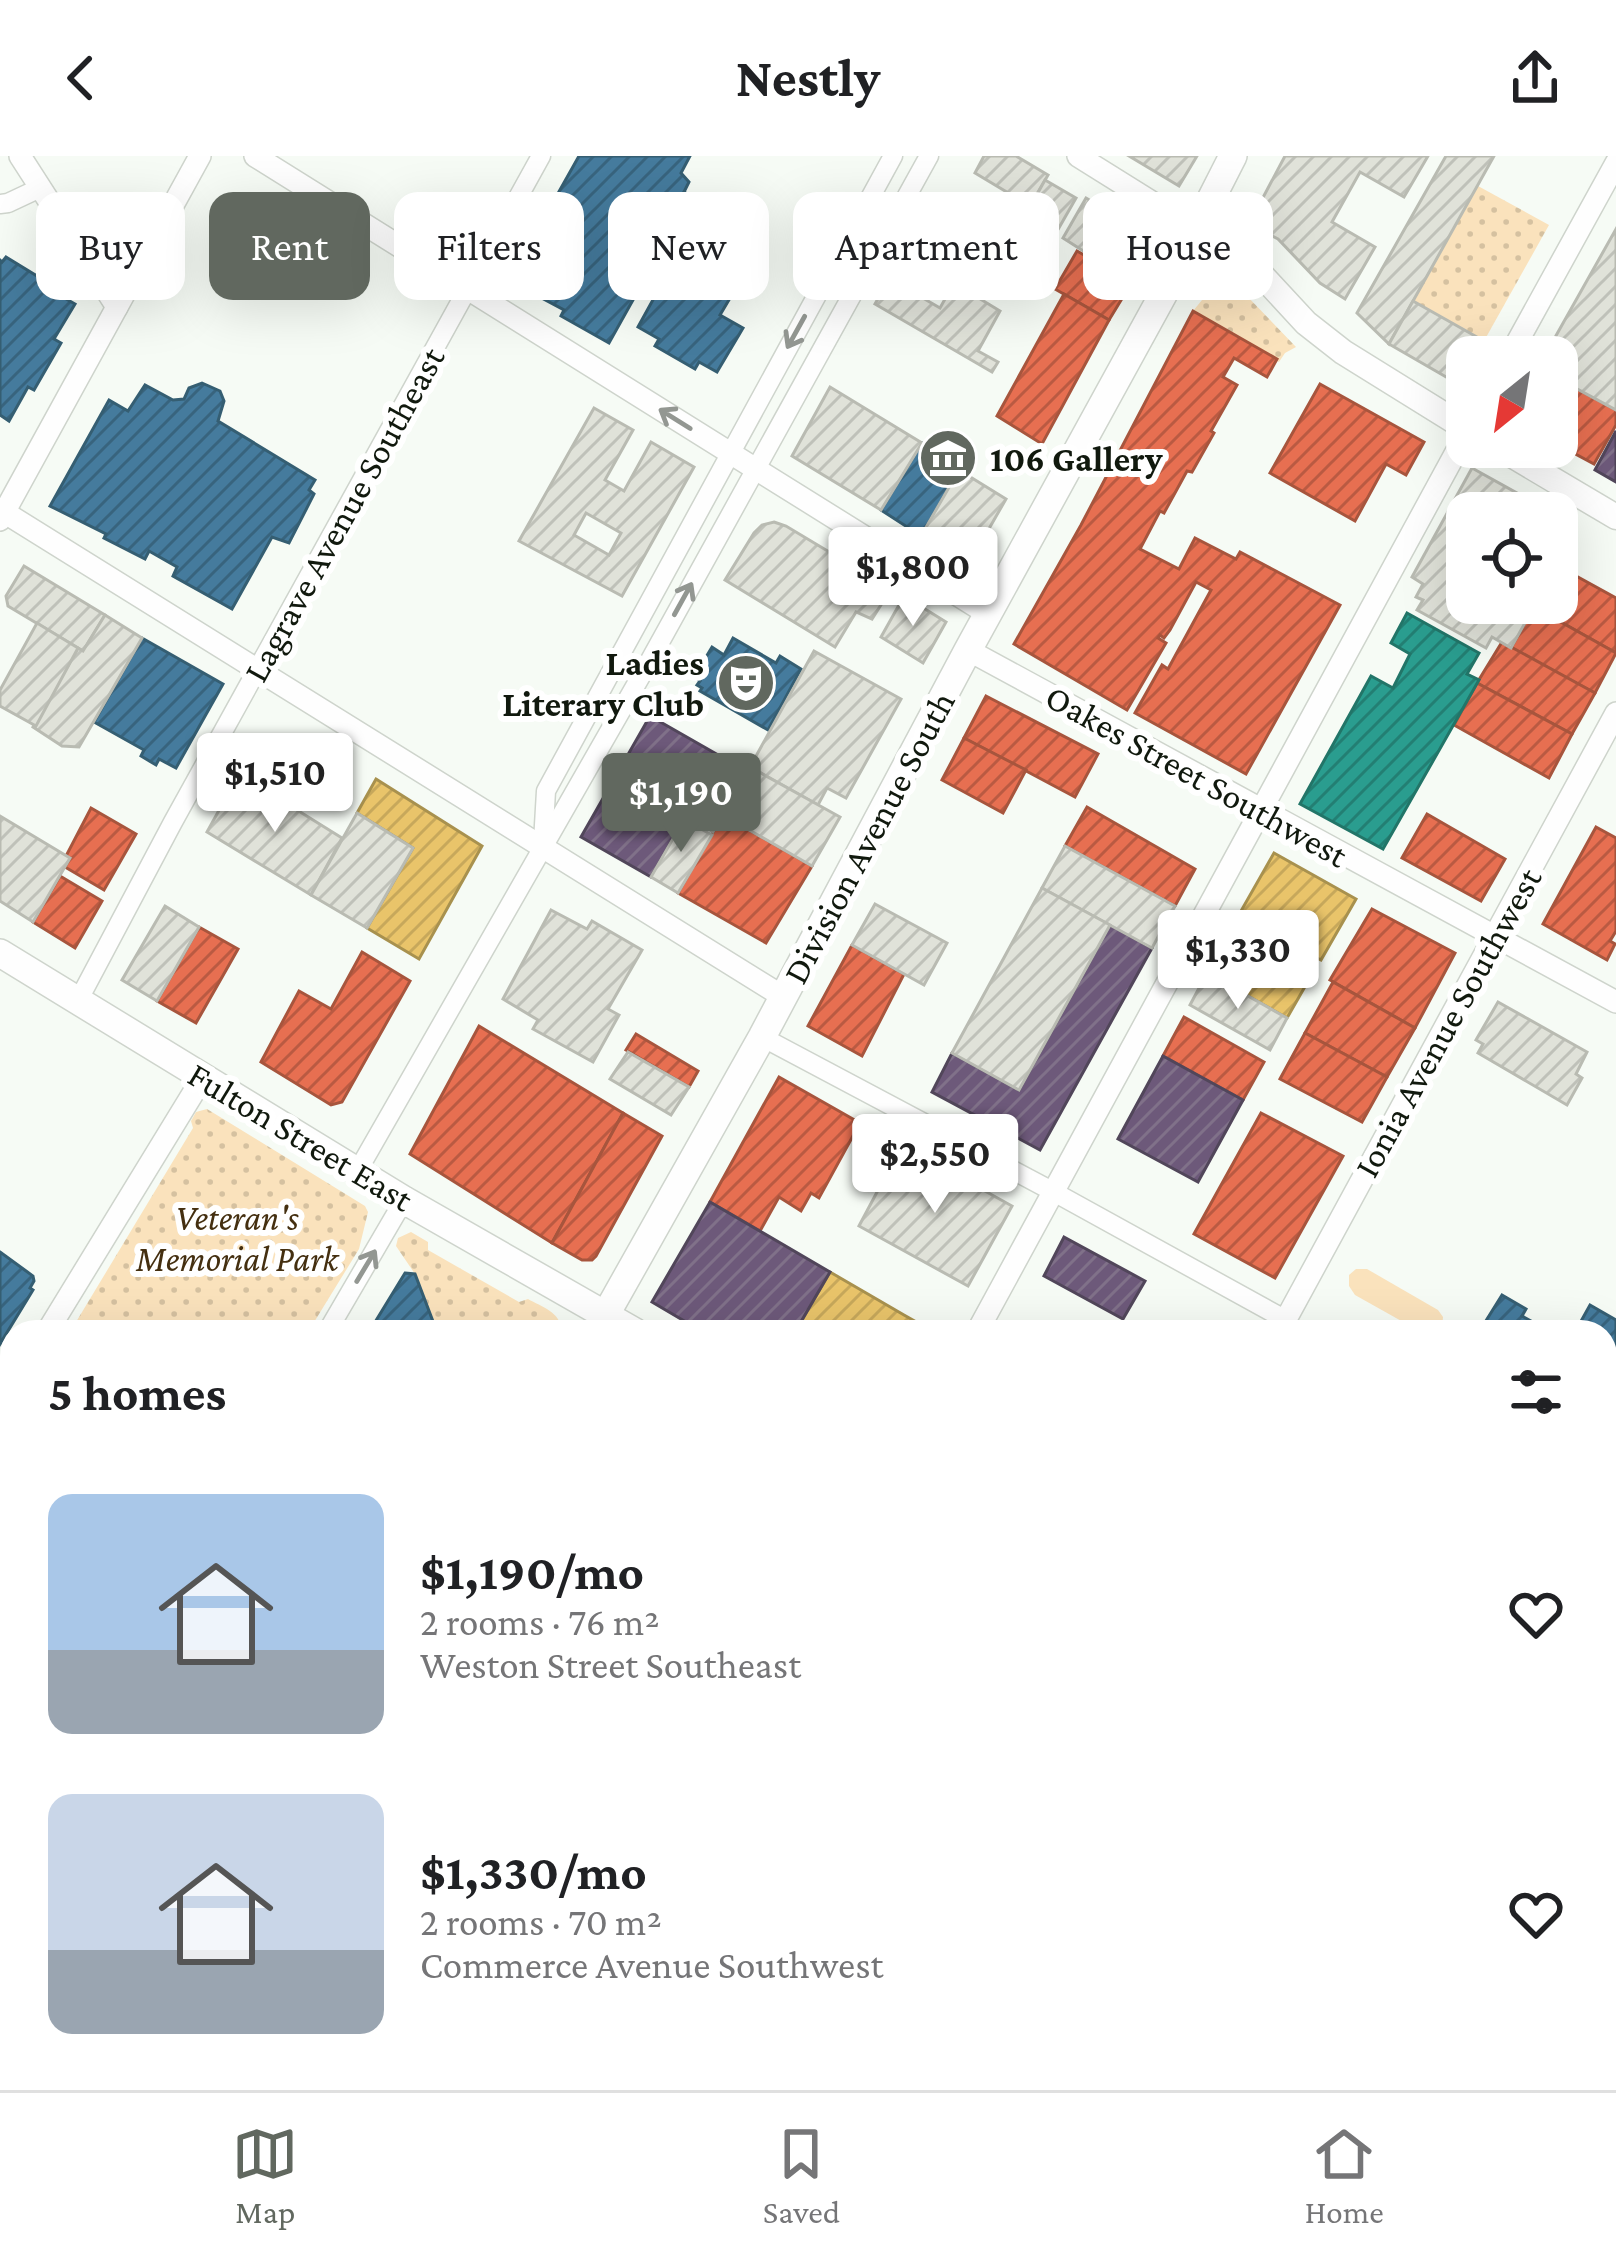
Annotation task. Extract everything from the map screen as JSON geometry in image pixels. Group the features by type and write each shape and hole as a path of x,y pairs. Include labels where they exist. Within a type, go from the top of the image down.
{"main road":[{"name":"Division Avenue South","path":"1215,192 1234,156"},
{"name":"Division Avenue South","path":"1224,192 1246,156"},
{"path":"1273,287 1306,323 1343,352 1446,417"},
{"name":"Division Avenue South","path":"602,1320 762,1037 1160,300"},
{"path":"1533,468 1616,518"},
{"name":"Fulton Street East","path":"0,952 595,1320"}],"street":[{"path":"20,156 117,307"},
{"path":"200,156 2,516 257,669 782,997"},
{"path":"255,156 394,241"},
{"name":"Lagrave Avenue Southeast","path":"521,192 541,156"},
{"path":"542,847 546,790 892,156"},
{"path":"357,1172 757,470 929,156"},
{"path":"1078,156 1136,192"},
{"path":"1520,336 1616,163"},
{"path":"0,204 40,188"},
{"name":"Lagrave Avenue Southeast","path":"78,1000 461,300"},
{"path":"488,300 988,614"},
{"path":"983,1320 1446,468"},
{"name":"Oakes Street Southwest","path":"968,650 1616,1002"},
{"name":"Ionia Avenue Southwest","path":"1285,1320 1616,712"},
{"path":"762,1037 1052,1191 1272,1320"},
{"path":"54,1320 203,1077"},
{"path":"334,1320 404,1200"}],"green space":[{"path":"1478,186 1549,225 1487,336 1475,336 1413,301"},
{"path":"1202,300 1251,300 1296,347 1279,362 1193,311"},
{"name":"Veteran's Memorial Park","path":"207,1109 365,1206 368,1212 359,1249 315,1320 77,1320 193,1128 196,1112"},
{"path":"411,1232 428,1242 428,1250 519,1302 528,1299 559,1320 432,1320 415,1274 396,1246 398,1238"},
{"path":"1367,1269 1438,1310 1443,1320 1400,1320 1355,1295 1349,1275"}],"building: Homes":[{"path":"376,779 482,846 419,959 367,928 413,848 357,813"},
{"path":"1274,853 1356,899 1321,960 1237,918"},
{"path":"1242,927 1272,945 1268,951 1286,961 1290,954 1307,963 1302,971 1311,976 1287,1018 1207,973 1232,929 1238,933"},
{"path":"830,1272 913,1320 802,1320"}],"building: Shops":[{"path":"1077,251 1083,254 1083,300 1121,300 1109,320 1059,291 1059,282"},
{"path":"1064,294 1109,320 1042,444 997,416"},
{"path":"1193,311 1277,359 1267,377 1234,358 1223,377 1237,385 1214,433 1140,549 1179,569 1195,538 1236,559 1240,552 1340,605 1246,774 1135,713 1162,665 1168,669 1211,590 1196,582 1170,630 1158,638 1166,643 1127,710 1014,644"},
{"path":"1320,384 1424,442 1406,475 1386,464 1355,521 1270,473"},
{"path":"1578,389 1616,410 1616,425 1594,464 1578,455"},
{"path":"1578,577 1616,598 1616,653 1564,624 1578,624"},
{"path":"1524,624 1564,624 1616,653 1595,693 1511,648"},
{"path":"1502,642 1595,693 1572,734 1477,683"},
{"path":"1477,683 1572,734 1549,778 1454,725"},
{"path":"986,696 1098,754 1075,797 964,738"},
{"path":"964,738 1026,770 1003,813 942,780"},
{"path":"1087,807 1195,869 1175,906 1065,846"},
{"path":"91,808 136,834 104,890 65,867"},
{"path":"1427,814 1505,859 1481,901 1402,858"},
{"path":"723,815 812,866 766,943 678,893"},
{"path":"1596,827 1616,838 1616,931 1607,960 1543,924"},
{"path":"60,876 102,901 75,948 33,922"},
{"path":"1372,909 1455,953 1415,1028 1330,980"},
{"path":"199,927 238,949 196,1023 157,1001"},
{"path":"852,945 904,974 862,1056 808,1026"},
{"path":"362,952 410,981 342,1102 331,1105 261,1062 299,991 331,1009"},
{"path":"1333,982 1415,1028 1387,1077 1305,1033"},
{"path":"1184,1017 1264,1062 1243,1100 1163,1056"},
{"path":"479,1026 623,1113 552,1243 410,1154"},
{"path":"1305,1033 1387,1077 1362,1122 1280,1079"},
{"path":"636,1034 698,1071 689,1087 626,1050"},
{"path":"779,1077 860,1123 819,1198 811,1193 801,1211 779,1197 760,1231 710,1202"},
{"path":"623,1113 662,1136 596,1256 582,1260 552,1243"},
{"path":"1261,1113 1343,1156 1275,1278 1194,1234"}],"building: Offices":[{"path":"1616,431 1616,482 1595,470"},
{"path":"650,716 720,756 651,877 581,837"},
{"path":"1110,925 1152,948 1040,1150 932,1092 952,1053 1019,1090"},
{"path":"1163,1056 1243,1100 1198,1182 1118,1139"},
{"path":"710,1202 830,1272 802,1320 683,1320 652,1302"},
{"path":"1064,1237 1145,1281 1123,1319 1044,1276"}],"building: Schools":[{"path":"1407,613 1479,653 1467,674 1479,680 1383,849 1300,804 1371,676 1393,688 1410,654 1391,643"}],"building: Public":[{"path":"579,156 690,156 681,173 689,182 684,192 608,192 608,300 633,300 609,343 561,316 564,310 545,300 584,300 584,192 559,192"},
{"path":"6,257 36,275 36,300 75,304 54,339 61,343 34,390 28,387 9,421 0,415 2,262"},
{"path":"653,300 729,300 720,315 743,328 717,372 699,362 695,369 655,346 659,339 638,327"},
{"path":"202,383 220,391 224,401 218,421 315,480 309,490 314,494 289,543 272,537 232,609 173,576 177,567 149,551 145,559 50,506 109,400 128,411 145,385 173,400 184,399 189,388"},
{"path":"922,443 938,452 942,447 965,460 921,536 881,510"},
{"path":"142,638 223,684 176,768 159,759 156,765 141,756 144,750 94,722"},
{"name":"Ladies Literary Club","path":"733,638 776,663 780,656 801,669 768,730 697,685 700,681 694,677 712,647 724,655"},
{"path":"0,1252 34,1281 15,1320 0,1320"},
{"path":"405,1273 415,1274 432,1320 376,1320"},
{"path":"1502,1295 1526,1309 1522,1316 1529,1320 1486,1320"},
{"path":"1590,1305 1616,1320 1582,1320"}],"building: Other":[{"path":"984,156 1016,156 1048,175 1038,192 1007,192 975,173"},
{"path":"1129,156 1197,156 1179,186"},
{"path":"1285,156 1428,156 1404,197 1360,172 1332,222 1375,247 1345,299 1320,283 1273,236 1273,192 1266,192"},
{"path":"1446,156 1494,156 1389,344 1357,313"},
{"path":"1045,180 1076,198 1059,228 1059,192 1038,192"},
{"path":"1083,203 1083,251 1063,238"},
{"path":"1616,229 1616,410 1578,389 1578,336 1556,336"},
{"path":"877,300 926,300 940,308 944,300 982,300 1000,311 978,351 998,362 992,372 875,304"},
{"path":"1413,301 1475,336 1446,336 1446,377 1389,344"},
{"path":"830,387 922,443 881,510 792,456"},
{"path":"594,408 633,430 605,480 624,491 651,442 694,467 622,596 519,541","holes":["586,513 621,533 609,555 574,535"]},
{"path":"1472,468 1515,492 1459,492"},
{"path":"959,470 1006,499 967,567 921,536"},
{"path":"1446,515 1446,624 1524,624 1511,648 1492,637 1486,648 1417,610 1423,600 1416,597 1423,584 1412,577"},
{"path":"774,522 891,589 872,619 856,612 835,647 725,580 754,533"},
{"path":"24,566 105,615 83,651 8,606 6,596"},
{"path":"904,596 946,622 923,663 881,637"},
{"path":"105,615 142,638 79,747 62,746 33,727 78,648 83,651"},
{"path":"37,623 78,648 36,726 0,706 0,690"},
{"path":"814,651 901,699 846,798 827,788 818,805 750,767"},
{"path":"720,756 748,771 713,832 686,816"},
{"path":"750,767 840,817 812,866 723,815"},
{"path":"239,774 342,838 311,895 207,832"},
{"path":"357,813 413,848 367,928 311,895"},
{"path":"0,816 70,858 33,922 0,901"},
{"path":"686,816 712,835 678,893 651,877"},
{"path":"1065,846 1175,906 1152,948 1042,888"},
{"path":"1042,888 1110,925 1019,1090 952,1053"},
{"path":"875,904 947,943 924,985 852,945"},
{"path":"165,906 199,927 157,1001 122,980"},
{"path":"551,910 587,929 592,921 642,950 608,1009 619,1015 593,1062 533,1029 538,1020 503,999"},
{"path":"1207,973 1287,1018 1270,1050 1190,1005"},
{"path":"1498,1002 1587,1052 1576,1074 1582,1078 1567,1105 1478,1053 1483,1044 1476,1040"},
{"path":"628,1052 689,1087 671,1115 610,1079"},
{"path":"902,1145 1012,1206 968,1286 859,1226"}],"place":[{"name":"106 Gallery","path":"948,458"},
{"name":"Ladies Literary Club","path":"746,683"}]}
